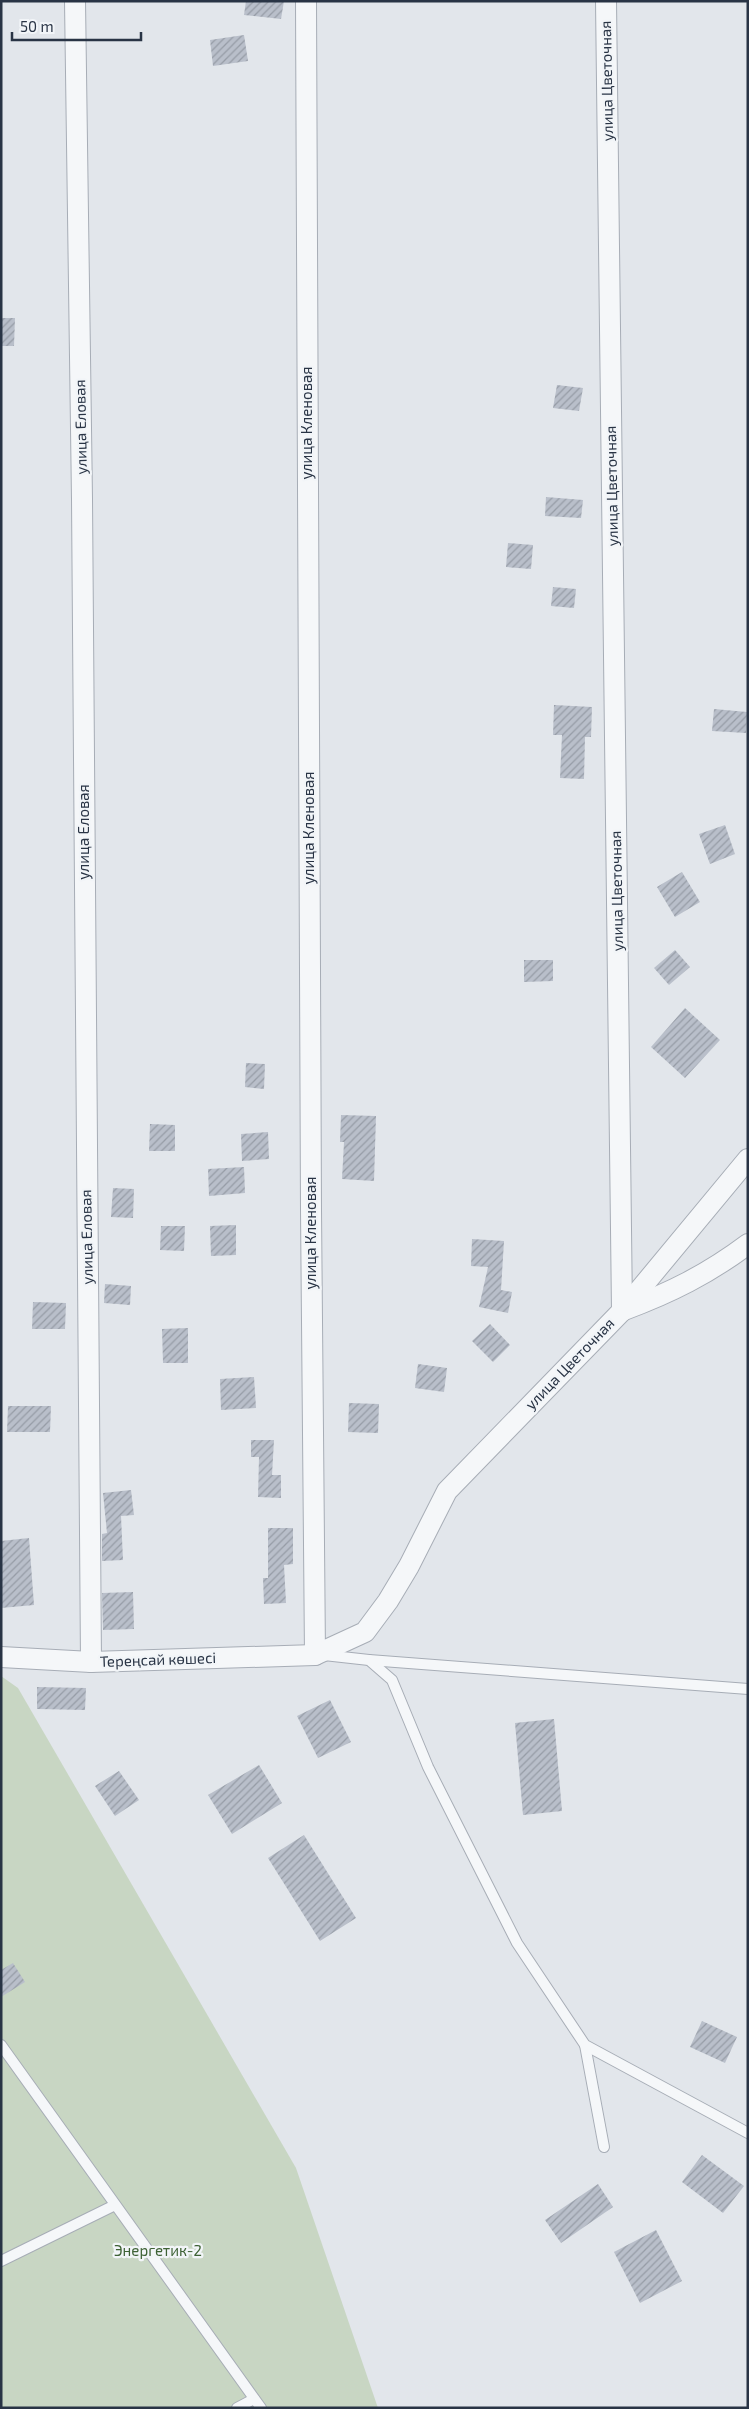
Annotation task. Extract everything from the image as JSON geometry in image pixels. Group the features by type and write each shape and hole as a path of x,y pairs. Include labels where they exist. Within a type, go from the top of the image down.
{"street":[{"name":"улица Еловая","path":"75,1 82,509 92,1662"},
{"name":"улица Кленовая","path":"306,1 315,1655"},
{"name":"улица Цветочная","path":"315,1655 364,1632 392,1594 447,1491 622,1311 606,1"},
{"path":"622,1311 748,1159"},
{"path":"622,1311 666,1294 714,1269 748,1244"},
{"name":"Тереңсай көшесі","path":"1,1657 92,1662 315,1655"}],"lane":[{"path":"315,1655 748,1689"},
{"path":"369,1660 392,1680 428,1767 517,1943 585,2045 604,2147"},
{"path":"585,2045 748,2133"},
{"path":"1,2046 258,2403 237,2408"},
{"path":"1,2261 115,2205"}],"green space":[{"name":"Энергетик-2","path":"1,1676 18,1688 296,2168 378,2408 1,2408"}],"building":[{"path":"246,1 284,1 281,19 244,15"},
{"path":"244,35 248,61 213,66 210,40"},
{"path":"1,318 15,318 14,346 1,346"},
{"path":"557,385 583,388 579,411 553,408"},
{"path":"546,497 583,500 581,518 545,516"},
{"path":"508,543 533,545 531,569 506,567"},
{"path":"553,587 576,589 574,608 551,606"},
{"path":"554,705 592,707 591,737 585,737 584,779 560,778 562,735 553,735"},
{"path":"714,709 747,712 746,733 712,731"},
{"path":"725,825 735,854 710,864 699,834"},
{"path":"682,872 700,902 675,917 657,887"},
{"path":"675,950 690,967 669,985 654,968"},
{"path":"524,960 553,960 553,981 524,982"},
{"path":"685,1008 720,1040 685,1078 651,1047"},
{"path":"246,1063 265,1064 264,1089 245,1087"},
{"path":"341,1115 376,1116 374,1181 342,1179 344,1142 340,1142"},
{"path":"150,1124 175,1125 175,1151 149,1151"},
{"path":"268,1132 269,1159 242,1161 241,1134"},
{"path":"244,1167 245,1193 209,1196 208,1169"},
{"path":"113,1188 134,1189 133,1218 111,1217"},
{"path":"236,1225 236,1255 211,1256 210,1226"},
{"path":"161,1226 185,1226 184,1251 160,1250"},
{"path":"472,1239 504,1241 501,1290 512,1292 508,1313 479,1307 488,1267 471,1266"},
{"path":"105,1284 131,1286 130,1305 104,1303"},
{"path":"33,1302 66,1303 65,1329 32,1329"},
{"path":"490,1324 510,1345 493,1362 472,1341"},
{"path":"188,1328 188,1363 163,1363 162,1329"},
{"path":"418,1364 447,1368 444,1392 415,1388"},
{"path":"254,1377 256,1408 221,1410 220,1379"},
{"path":"349,1403 379,1404 378,1433 348,1432"},
{"path":"8,1406 51,1406 50,1432 7,1432"},
{"path":"251,1440 274,1440 272,1475 281,1475 281,1498 258,1497 259,1457 251,1457"},
{"path":"131,1490 134,1515 121,1516 123,1560 102,1561 102,1534 107,1533 103,1493"},
{"path":"268,1528 293,1528 293,1564 284,1565 286,1603 264,1604 263,1578 268,1578"},
{"path":"29,1538 34,1605 1,1608 1,1541"},
{"path":"133,1592 134,1629 103,1630 102,1593"},
{"path":"37,1687 86,1688 85,1710 37,1709"},
{"path":"330,1700 351,1742 318,1758 297,1716"},
{"path":"554,1719 562,1811 523,1815 515,1723"},
{"path":"259,1765 282,1803 232,1834 208,1795"},
{"path":"119,1771 139,1800 115,1816 95,1786"},
{"path":"304,1835 356,1918 320,1941 268,1858"},
{"path":"13,1963 25,1982 1,1997 1,1970"},
{"path":"702,2021 737,2037 725,2063 690,2047"},
{"path":"702,2155 744,2186 723,2213 682,2182"},
{"path":"598,2184 613,2207 561,2243 545,2220"},
{"path":"656,2230 682,2281 640,2303 614,2252"}]}
